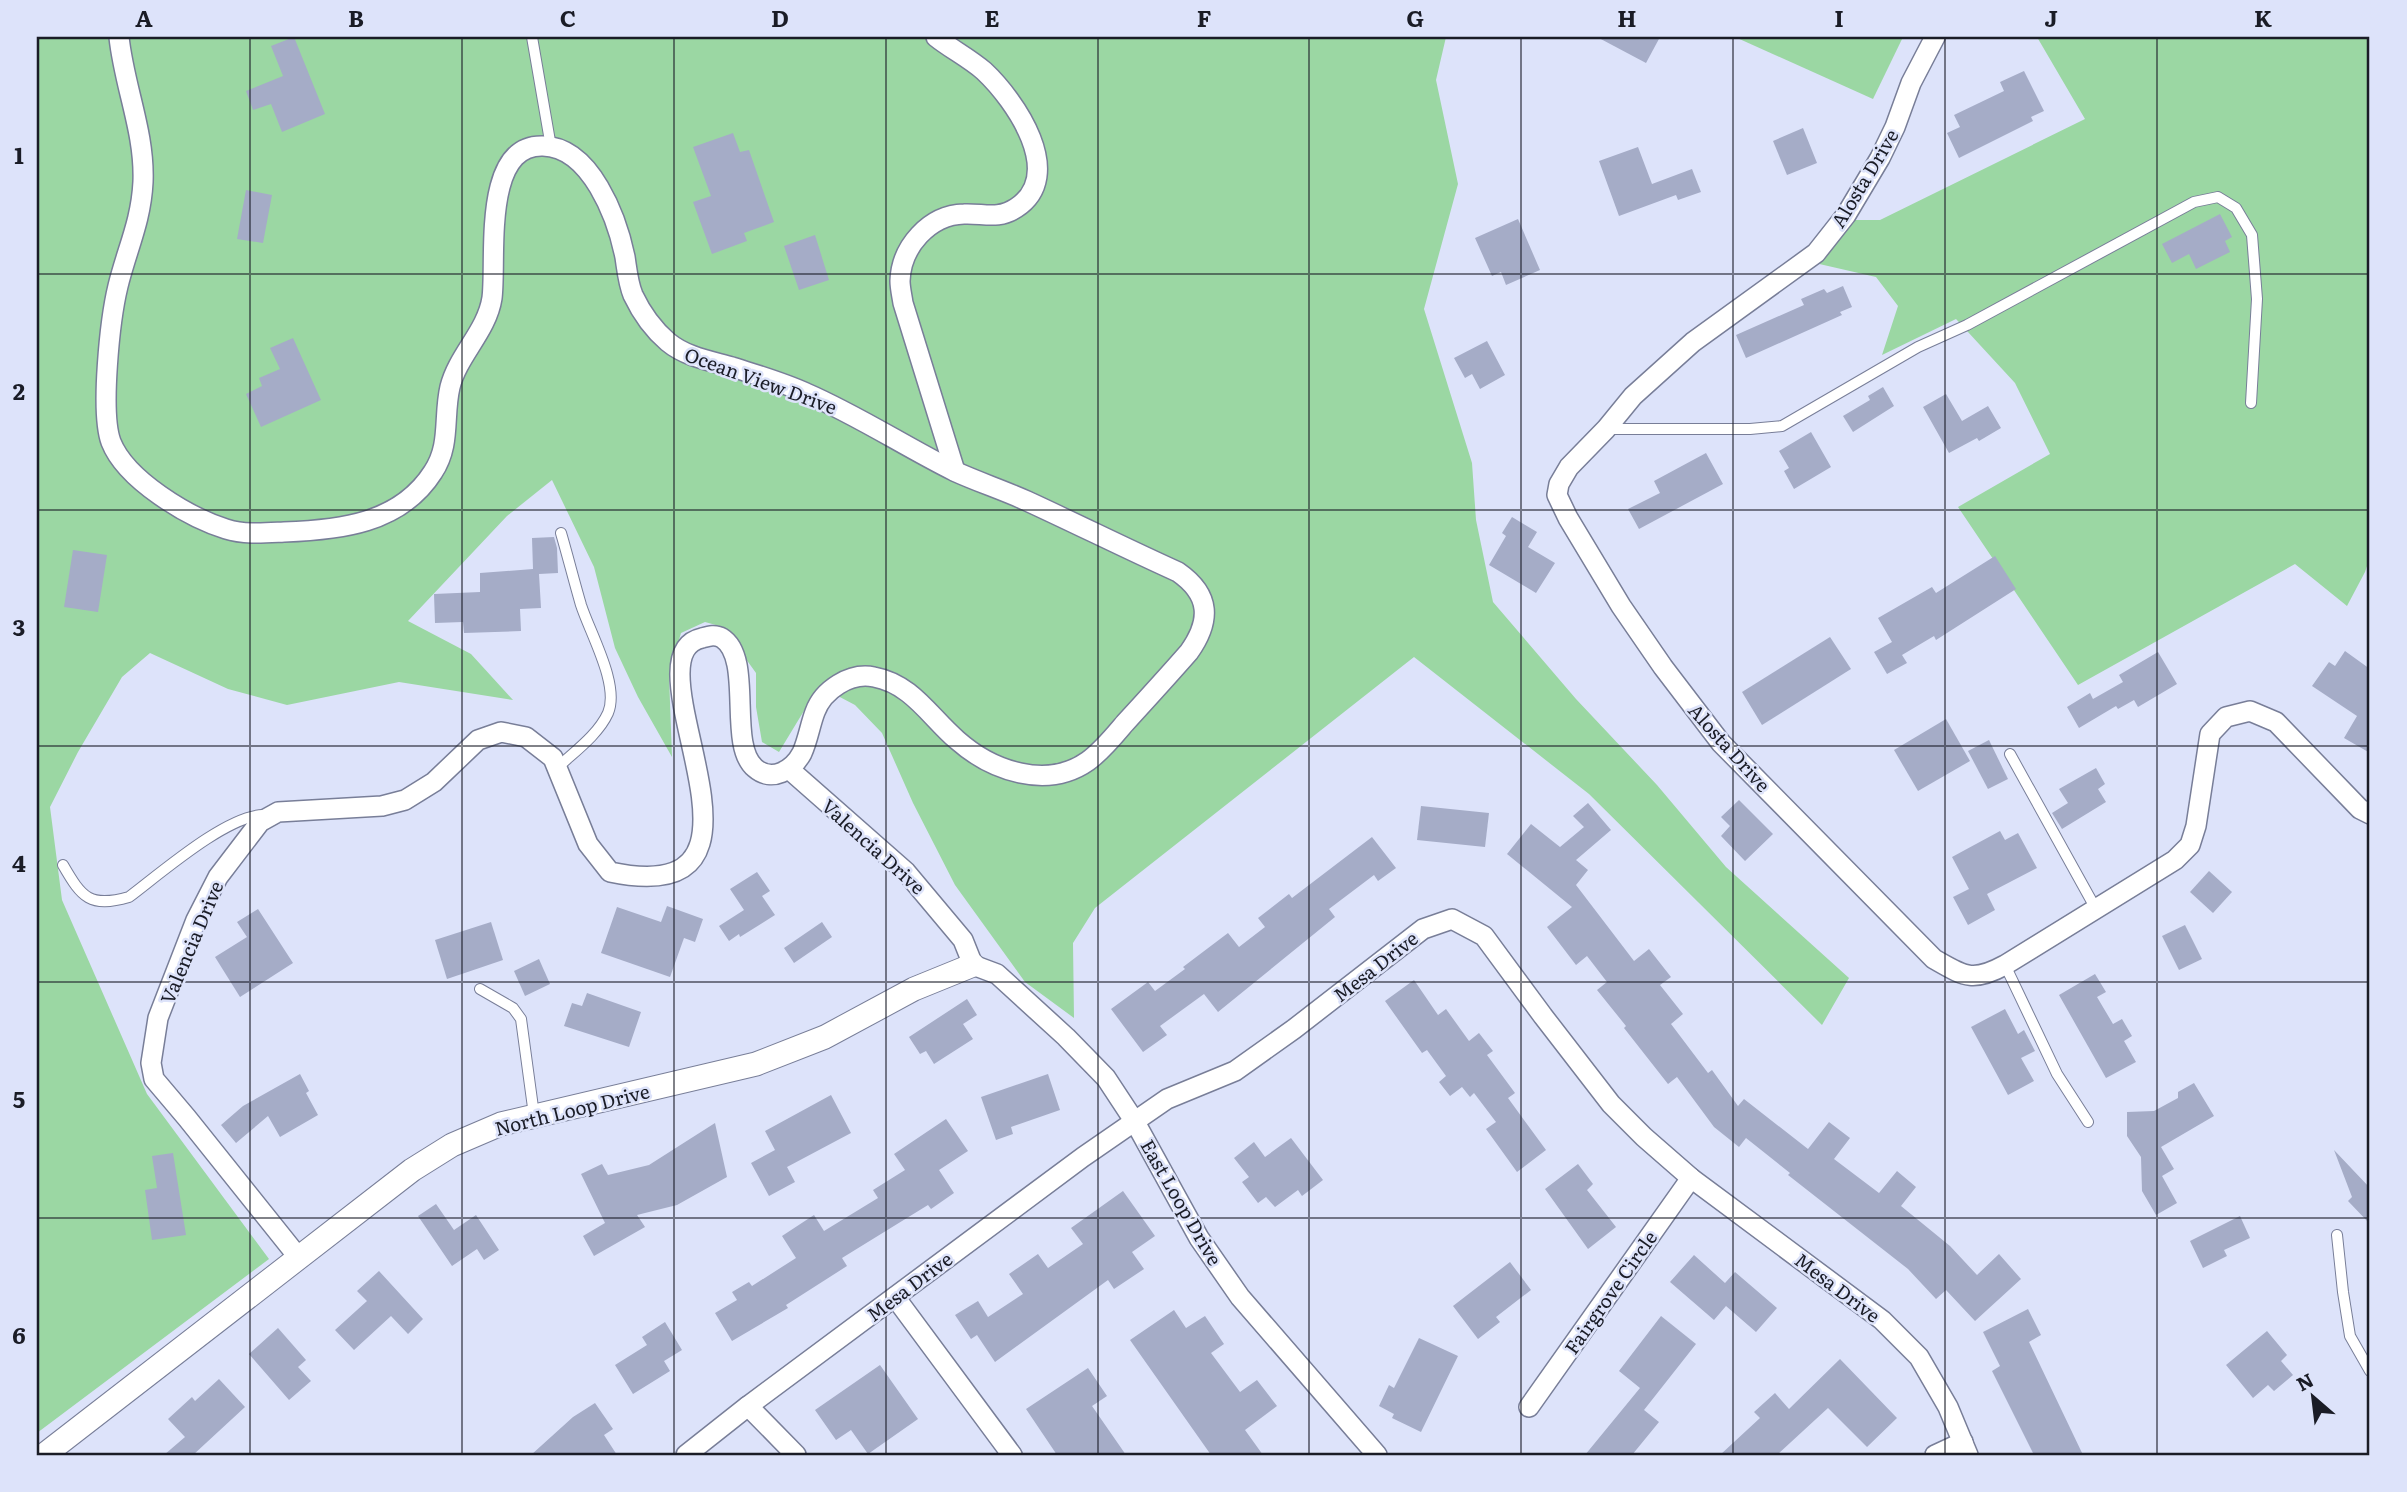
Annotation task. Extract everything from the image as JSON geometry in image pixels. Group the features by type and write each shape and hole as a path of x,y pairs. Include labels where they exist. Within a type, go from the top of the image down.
{"street":[{"path":"119,37 139,129 143,180 136,232 114,304 105,416 108,435 115,452 143,483 167,500 225,529 263,533 332,530 371,520 389,511 422,486 434,471 442,454 447,435 450,386 458,365 489,312 500,183 513,159 538,145 551,147"},
{"path":"936,37 982,70 1000,88 1030,137 1038,169 1028,198 1016,208 1003,215 987,217 966,214 948,216 936,221 922,232 904,260 900,281 903,303 955,471"},
{"name":"Alosta Drive","path":"1935,37 1911,83 1880,158 1846,215 1816,253 1693,342 1633,396 1569,467 1559,484 1557,495 1568,518 1621,606 1721,743 1934,959 1968,977 1986,975 2005,965 2175,860 2190,845 2196,826 2210,734 2226,717 2250,711 2276,722 2360,809 2370,814"},
{"name":"Ocean View Drive","path":"551,147 577,159 592,174 617,227 628,281 635,298 657,331 672,346 693,356 802,391 840,408 955,471 1022,499 1184,576 1199,593 1205,622 1200,636 1189,652 1096,755 1072,770 1037,776 1020,774 995,765 957,740 910,693 892,682 865,676 842,682 827,694 816,710 800,756 789,769"},
{"path":"268,817 278,812 382,806 405,800 435,782 478,740 502,732 526,737 553,758 587,844 610,872 635,877 665,875 686,866 698,850 703,835 701,798 684,716 680,672 690,644 696,639 713,635 726,642 734,653 744,747 748,761 753,768 765,775 775,775 789,769"},
{"name":"Valencia Drive","path":"789,769 906,872 963,940 973,965"},
{"name":"Valencia Drive","path":"268,817 260,822 218,877 196,920 158,1018 151,1063 154,1079 246,1189 299,1258"},
{"name":"Mesa Drive","path":"686,1455 1083,1157 1167,1099 1235,1071 1423,929 1452,919 1484,936 1611,1104 1644,1138 1691,1178 1882,1320 1919,1357 1948,1407 1965,1449"},
{"name":"North Loop Drive","path":"44,1455 412,1170 442,1151 501,1124 756,1064 825,1037 914,989 973,965"},
{"name":"East Loop Drive","path":"973,965 997,974 1106,1078 1135,1122 1199,1238 1240,1297 1377,1455"},
{"name":"Fairgrove Circle","path":"1529,1407 1691,1178"},
{"path":"895,1297 1012,1455"},
{"path":"748,1406 796,1455"},
{"path":"1935,1455 1965,1449"}],"lane":[{"path":"532,37 551,147"},
{"path":"1606,429 1750,429 1782,426 1918,347 1967,325 2194,202 2218,197 2236,208 2252,235 2258,299 2251,403"},
{"path":"556,768 592,735 608,712 611,695 561,533"},
{"path":"2010,754 2096,909"},
{"path":"63,865 82,894 94,902 112,902 129,897 235,821 249,816 268,817"},
{"path":"2005,965 2057,1074 2088,1122"},
{"path":"481,989 513,1008 521,1019 534,1115"},
{"path":"2337,1235 2350,1336 2370,1371"}],"green space":[{"path":"37,37 1446,37 1436,80 1458,184 1424,309 1472,463 1476,520 1493,602 1576,699 1657,785 1726,867 1849,978 1822,1025 1589,794 1414,657 1095,908 1073,943 1074,1018 1025,982 955,885 913,803 882,733 855,705 819,686 779,752 762,742 756,707 756,673 723,627 705,622 681,633 669,675 672,757 638,697 615,648 594,567 552,480 507,516 408,621 471,654 513,700 399,682 287,705 228,689 150,653 122,677 78,752 50,807 62,900 147,1094 269,1259 37,1433"},
{"path":"1735,37 1903,37 1873,99"},
{"path":"2037,37 2370,37 2370,557 2365,572 2347,606 2295,564 2078,685 1958,507 2050,454 2015,383 1956,319 1882,355 1898,306 1876,277 1815,263 1854,220 1880,220 2085,119"}],"building":[{"path":"294,37 325,114 282,132 271,104 253,110 246,91 283,76 271,46"},
{"path":"1597,37 1660,37 1646,63"},
{"path":"2024,71 2044,111 2031,117 2033,121 1959,158 1947,133 1960,127 1954,115 2004,91 2000,82"},
{"path":"1803,128 1817,163 1787,175 1773,141"},
{"path":"733,133 740,152 749,150 774,222 744,233 747,241 712,254 693,202 711,196 693,147"},
{"path":"1638,147 1652,184 1692,169 1701,192 1678,200 1676,195 1619,216 1599,161"},
{"path":"246,190 272,195 263,243 237,239"},
{"path":"2220,214 2232,237 2225,241 2230,252 2196,269 2189,254 2172,263 2162,244"},
{"path":"1518,219 1540,270 1506,285 1501,272 1492,276 1475,238"},
{"path":"815,235 829,280 799,290 784,246"},
{"path":"1843,286 1852,307 1840,312 1842,315 1746,358 1736,335 1804,305 1801,299 1824,289 1827,293"},
{"path":"293,338 321,400 261,427 246,394 262,386 259,378 280,369 270,348"},
{"path":"1487,341 1505,375 1480,389 1472,374 1465,378 1454,358"},
{"path":"1883,387 1894,406 1853,432 1843,416 1870,400 1868,396"},
{"path":"1946,394 1962,421 1988,406 2001,428 1979,441 1977,438 1949,453 1923,407"},
{"path":"1811,432 1831,467 1794,489 1784,471 1789,468 1779,451"},
{"path":"1706,453 1723,484 1639,529 1628,509 1660,493 1654,481"},
{"path":"1512,517 1537,532 1528,547 1555,563 1536,593 1489,565 1506,536 1502,533"},
{"path":"554,537 558,573 539,574 541,608 520,609 521,631 464,633 463,622 435,623 434,594 480,592 480,573 533,569 532,538"},
{"path":"73,550 107,555 98,612 64,607"},
{"path":"1995,556 2016,589 1936,640 1934,636 1902,655 1907,663 1887,674 1874,652 1892,642 1878,618 1932,587 1936,593"},
{"path":"1830,637 1851,669 1762,725 1742,692"},
{"path":"2345,651 2370,669 2370,753 2344,738 2357,716 2312,686 2329,662 2335,666"},
{"path":"2158,652 2177,684 2138,707 2134,700 2118,709 2116,706 2079,728 2067,707 2090,693 2093,699 2123,682 2119,675"},
{"path":"1946,719 1970,761 1918,791 1894,750"},
{"path":"1989,740 2008,779 1988,789 1968,751"},
{"path":"2096,768 2105,784 2098,789 2106,802 2062,829 2052,813 2068,803 2059,789"},
{"path":"1739,800 1773,834 1745,861 1721,836 1730,826 1721,817"},
{"path":"1588,803 1611,830 1576,860 1588,870 1576,885 1634,961 1649,949 1671,977 1660,985 1683,1014 1671,1024 1708,1073 1712,1070 1738,1106 1744,1099 1808,1149 1829,1122 1850,1138 1834,1159 1879,1193 1897,1171 1916,1187 1901,1206 1950,1246 1977,1275 1999,1254 2021,1279 1975,1321 1946,1290 1936,1299 1908,1269 1788,1175 1790,1173 1746,1138 1739,1147 1714,1127 1677,1077 1668,1084 1624,1028 1626,1026 1597,990 1607,982 1587,956 1576,965 1547,927 1572,907 1507,854 1531,824 1560,847 1584,827 1573,816"},
{"path":"1421,806 1489,813 1485,847 1417,840"},
{"path":"2000,831 2005,840 2018,833 2037,868 1987,894 1995,910 1968,925 1953,897 1969,889 1952,857"},
{"path":"1372,837 1396,868 1378,881 1374,875 1329,909 1335,917 1218,1012 1204,994 1160,1026 1167,1035 1143,1052 1111,1009 1148,982 1155,991 1228,933 1239,947 1265,927 1258,918 1289,894 1292,898"},
{"path":"2209,871 2232,892 2213,913 2190,892"},
{"path":"757,872 770,891 762,896 775,915 729,941 719,926 744,910 730,889"},
{"path":"667,906 703,919 695,942 684,938 670,977 601,953 617,907 661,922"},
{"path":"258,909 293,963 240,997 215,957 247,937 237,922"},
{"path":"491,922 503,960 447,979 435,940"},
{"path":"822,922 832,937 794,963 784,948"},
{"path":"2185,925 2202,959 2179,970 2162,936"},
{"path":"539,959 550,984 525,996 514,971"},
{"path":"2095,974 2106,992 2097,997 2113,1024 2122,1019 2132,1036 2124,1041 2136,1062 2106,1078 2059,995"},
{"path":"1414,980 1438,1015 1446,1009 1469,1041 1479,1033 1493,1051 1487,1055 1515,1093 1508,1098 1546,1150 1517,1172 1486,1129 1496,1122 1474,1093 1470,1097 1462,1087 1450,1096 1439,1082 1446,1076 1427,1050 1422,1053 1385,1001"},
{"path":"587,993 641,1012 629,1047 564,1026 572,1003 582,1006"},
{"path":"967,999 977,1015 963,1024 973,1039 934,1064 926,1051 920,1054 909,1037"},
{"path":"2005,1009 2018,1034 2024,1030 2035,1051 2021,1058 2034,1081 2008,1095 1971,1027"},
{"path":"300,1074 309,1091 306,1093 318,1115 280,1137 268,1116 236,1143 221,1125 243,1106"},
{"path":"1048,1074 1060,1110 1011,1127 1013,1134 996,1140 981,1097"},
{"path":"2194,1083 2214,1116 2161,1147 2174,1169 2162,1176 2177,1203 2156,1215 2142,1191 2141,1157 2127,1136 2127,1112 2154,1111 2178,1098 2178,1092"},
{"path":"831,1095 851,1133 787,1167 795,1182 769,1196 751,1163 775,1150 765,1131"},
{"path":"946,1119 968,1151 939,1170 954,1193 931,1209 928,1205 842,1258 847,1266 786,1305 788,1308 732,1341 715,1313 737,1300 732,1292 749,1282 752,1286 796,1258 782,1236 814,1215 824,1231 878,1198 873,1190 905,1170 894,1154"},
{"path":"715,1123 727,1177 677,1205 637,1215 645,1227 594,1256 583,1236 605,1223 581,1174 602,1164 608,1175 649,1165"},
{"path":"1291,1138 1323,1180 1302,1196 1298,1190 1275,1207 1266,1197 1258,1203 1242,1182 1249,1177 1234,1158 1254,1142 1265,1157"},
{"path":"2334,1150 2370,1188 2370,1224 2348,1201 2352,1197"},
{"path":"173,1153 186,1235 152,1240 145,1190 157,1188 152,1156"},
{"path":"1578,1164 1593,1184 1587,1190 1616,1227 1588,1249 1545,1189"},
{"path":"1123,1191 1155,1236 1132,1252 1144,1269 1114,1289 1108,1280 995,1362 977,1335 971,1339 955,1315 978,1301 988,1317 1023,1294 1009,1274 1038,1254 1048,1268 1083,1244 1071,1228"},
{"path":"436,1204 454,1230 476,1215 499,1250 484,1260 477,1249 452,1266 418,1216"},
{"path":"2240,1216 2250,1238 2224,1250 2227,1256 2203,1268 2190,1241"},
{"path":"1694,1255 1725,1283 1735,1272 1777,1308 1756,1332 1726,1306 1714,1320 1670,1282"},
{"path":"1510,1262 1531,1290 1496,1317 1500,1322 1478,1339 1453,1306"},
{"path":"379,1271 423,1319 408,1334 391,1316 354,1350 335,1330 367,1301 357,1291"},
{"path":"2028,1309 2041,1335 2029,1342 2083,1455 2034,1455 1992,1371 2000,1366 1983,1332"},
{"path":"1174,1310 1186,1328 1205,1316 1224,1344 1211,1353 1240,1392 1257,1380 1277,1406 1245,1430 1263,1455 1211,1455 1130,1340"},
{"path":"1661,1316 1696,1344 1644,1410 1659,1422 1632,1455 1585,1455 1640,1388 1619,1371"},
{"path":"665,1322 682,1350 664,1361 670,1371 633,1394 615,1365 647,1345 642,1337"},
{"path":"278,1328 306,1360 298,1367 311,1381 289,1400 249,1354"},
{"path":"2267,1331 2287,1355 2281,1361 2293,1375 2274,1391 2268,1385 2253,1398 2226,1365"},
{"path":"1419,1338 1458,1356 1421,1432 1392,1418 1394,1414 1379,1406 1389,1385 1394,1388"},
{"path":"1840,1359 1897,1418 1867,1447 1828,1408 1777,1455 1720,1455 1760,1418 1754,1412 1775,1393 1789,1409"},
{"path":"880,1365 918,1419 868,1454 851,1430 836,1440 815,1410"},
{"path":"1088,1368 1107,1396 1092,1406 1126,1455 1057,1455 1026,1409"},
{"path":"219,1379 245,1407 193,1455 164,1455 185,1437 168,1419 192,1397 195,1401"},
{"path":"595,1403 613,1429 604,1435 617,1455 531,1455 573,1417"}]}
